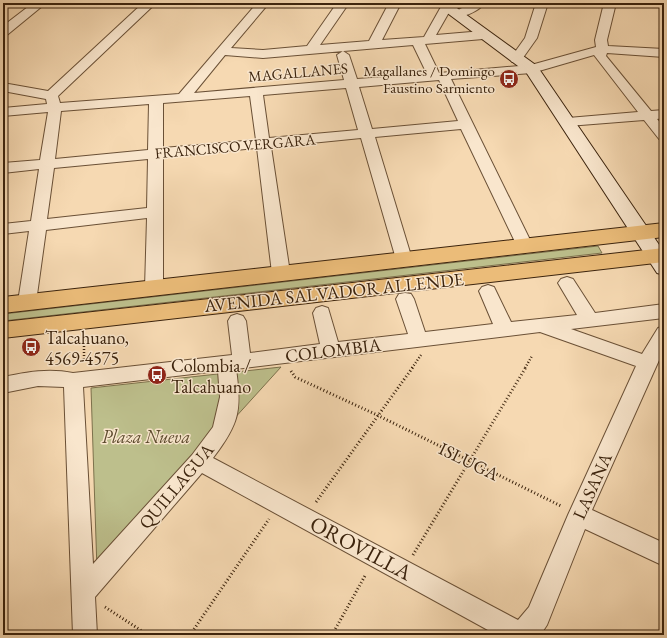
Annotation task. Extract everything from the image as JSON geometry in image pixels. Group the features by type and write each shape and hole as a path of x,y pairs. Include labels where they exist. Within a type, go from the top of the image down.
{"highway":[{"name":"AVENIDA SALVADOR ALLENDE","path":"3,305 664,230"},
{"name":"AVENIDA SALVADOR ALLENDE","path":"3,330 661,259"}],"main road":[{"path":"447,8 516,59 532,69 640,233 661,259"}],"street":[{"path":"3,32 40,3"},
{"path":"26,302 47,164 53,102 150,3"},
{"path":"182,98 263,3"},
{"path":"311,50 343,3"},
{"path":"372,45 395,3"},
{"path":"423,41 447,8 472,8 479,3"},
{"path":"516,59 531,38 542,3"},
{"path":"610,3 601,40 603,49 600,56 664,136"},
{"path":"222,50 263,54 483,35"},
{"path":"423,41 439,77 467,124 525,246"},
{"name":"MAGALLANES","path":"3,112 53,102 156,100 532,69 603,49 664,53"},
{"path":"343,55 404,259"},
{"path":"3,87 53,102"},
{"path":"256,92 281,273"},
{"path":"154,288 156,100"},
{"path":"568,122 664,114"},
{"name":"FRANCISCO VERGARA","path":"3,168 467,124"},
{"path":"3,229 155,212"},
{"path":"567,283 590,320"},
{"path":"488,291 505,330"},
{"path":"405,299 422,345"},
{"name":"COLOMBIA","path":"3,385 41,378 78,380 331,350 422,345 505,330 664,311"},
{"path":"322,313 331,350"},
{"name":"QUILLAGUA","path":"83,593 199,461 221,432 226,420 230,397 237,321"},
{"path":"541,326 654,360"},
{"name":"LASANA","path":"520,635 532,625 538,616 579,515 654,360 664,333"},
{"path":"78,380 85,635"},
{"name":"OROVILLA","path":"199,461 403,570 520,635"},
{"path":"579,515 664,555"}],"path":[{"path":"78,380 85,320"},
{"path":"305,518 377,415 422,345"},
{"name":"ISLUGA","path":"287,355 291,371 295,377 377,415 579,515"},
{"path":"403,570 532,356"},
{"path":"190,635 279,504"},
{"path":"332,635 376,556"},
{"path":"83,593 148,635"}],"green space":[{"path":"598,246 602,253 3,321 3,314"},
{"name":"Plaza Nueva","path":"281,367 97,570 91,388"}],"place":[{"name":"Magallanes / Domingo Faustino Sarmiento","path":"509,79"},
{"name":"Talcahuano, 4569-4575","path":"31,347"},
{"name":"Colombia / Talcahuano","path":"157,375"}]}
